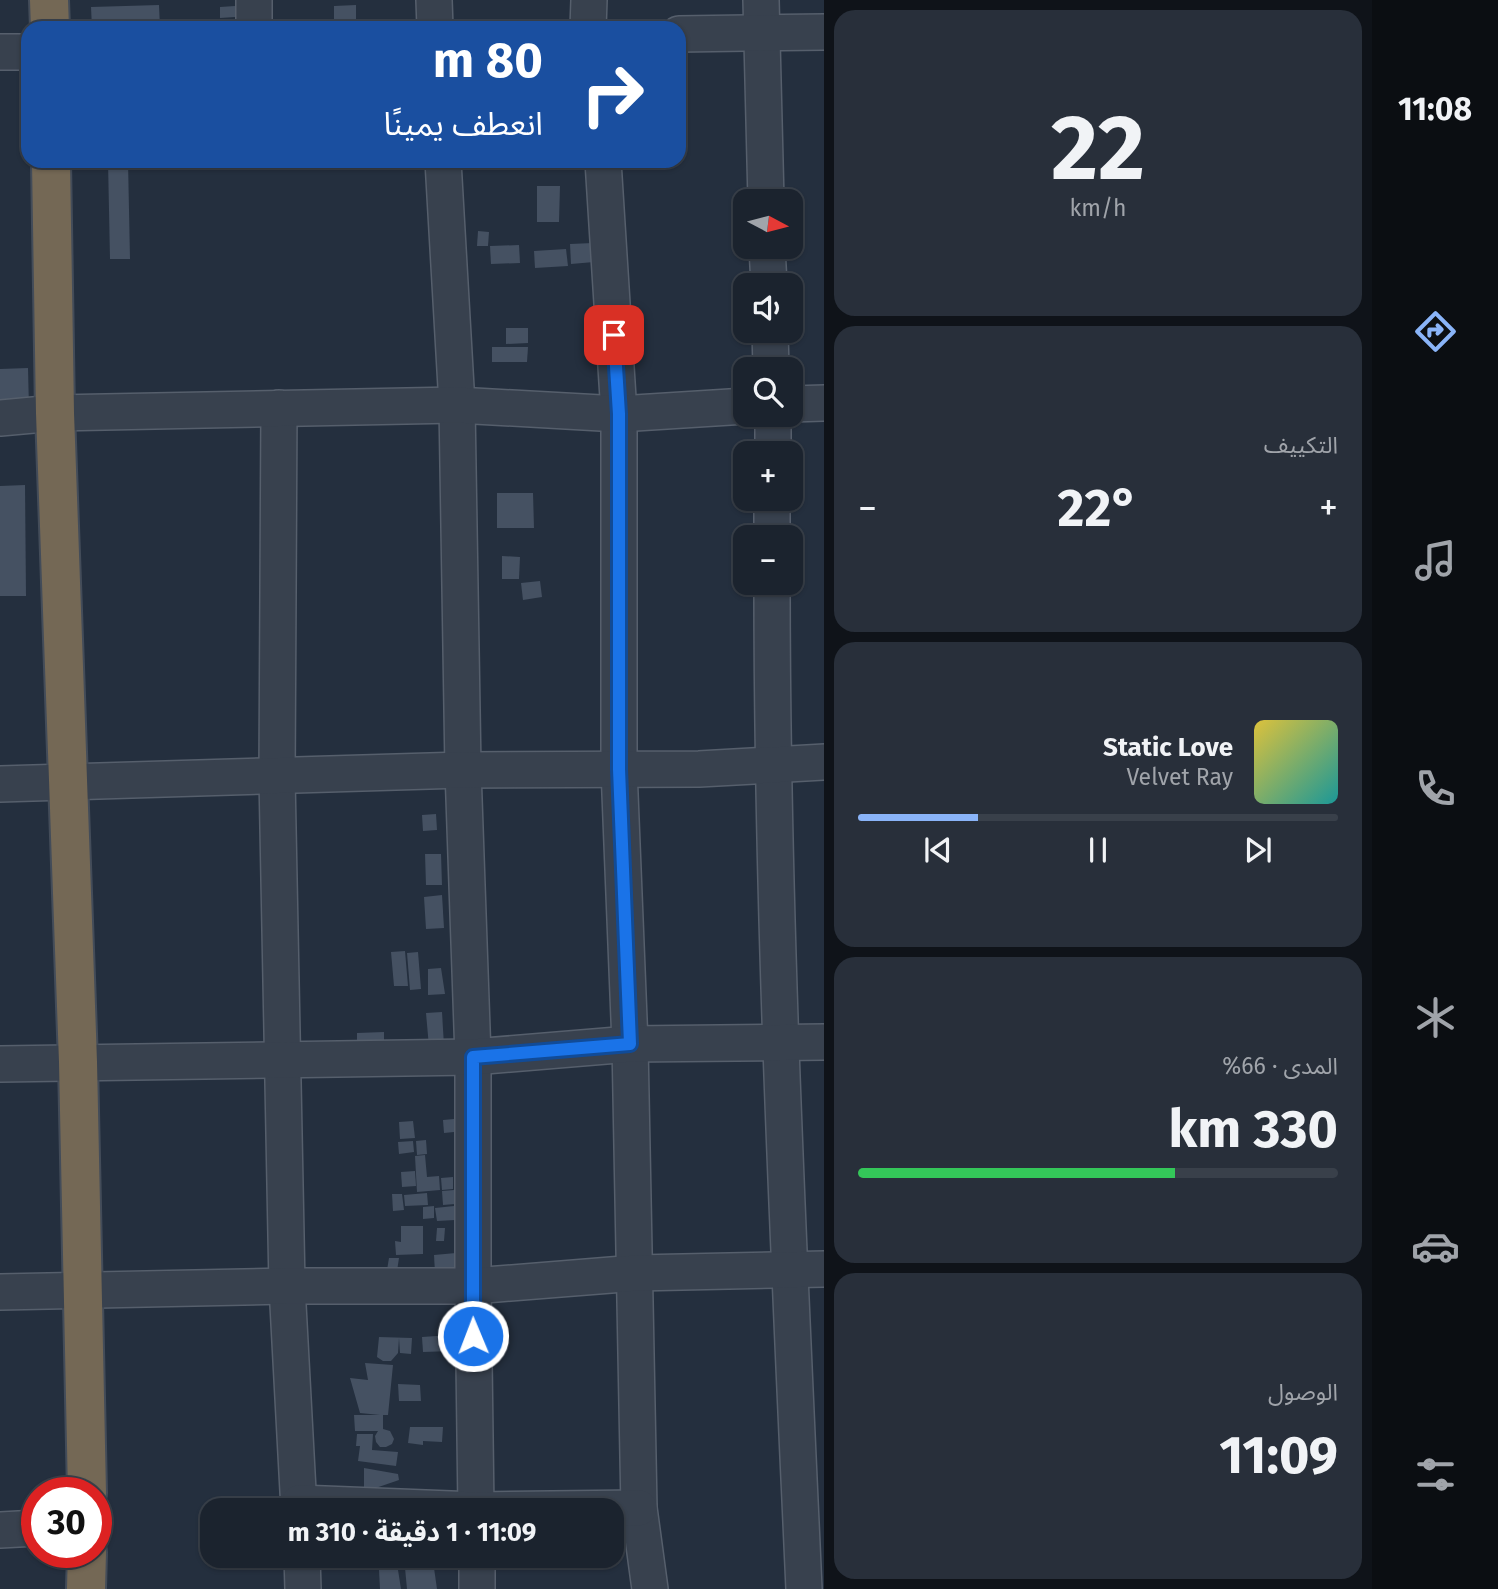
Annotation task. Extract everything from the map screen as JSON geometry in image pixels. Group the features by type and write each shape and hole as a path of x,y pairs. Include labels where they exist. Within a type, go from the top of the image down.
{"highway":[{"path":"49,0 50,21"},
{"path":"51,168 55,413 78,1062 87,1477"},
{"path":"86,1589 87,1568"}],"street":[{"path":"254,0 254,21"},
{"path":"434,0 435,21"},
{"path":"588,21 589,0"},
{"path":"761,17 766,189"},
{"path":"686,33 761,17 824,32"},
{"path":"0,52 21,52"},
{"path":"443,168 457,405 463,770 473,1057 472,1286 476,1498"},
{"path":"603,168 619,414 619,769 630,1044 639,1508 650,1589"},
{"path":"803,404 824,403"},
{"path":"0,418 55,413 457,405 619,414 733,407"},
{"path":"279,408 276,777 287,1286 299,1498"},
{"path":"772,595 772,765 779,1042 804,1589"},
{"path":"0,784 824,762"},
{"path":"0,1064 473,1057 630,1044 824,1042"},
{"path":"0,1292 287,1286 472,1286 636,1273 824,1269"},
{"path":"624,1508 639,1508"},
{"path":"0,1530 21,1529"},
{"path":"302,1568 303,1589"},
{"path":"477,1568 477,1589"}],"building":[{"path":"159,5 160,21 92,21 91,7"},
{"path":"356,5 356,21 334,21 334,6"},
{"path":"235,6 235,17 220,18 220,7"},
{"path":"108,168 128,168 130,259 110,259"},
{"path":"537,186 560,186 559,222 537,222"},
{"path":"478,231 489,232 488,246 477,246"},
{"path":"593,243 594,262 571,264 570,244"},
{"path":"519,245 520,263 491,264 490,246"},
{"path":"566,249 568,266 535,268 534,251"},
{"path":"506,328 528,328 528,343 506,344"},
{"path":"492,347 528,347 527,362 492,362"},
{"path":"28,368 29,409 0,409 0,369"},
{"path":"25,485 26,596 0,596 0,486"},
{"path":"497,493 533,493 534,528 497,528"},
{"path":"502,556 520,557 519,579 502,579"},
{"path":"540,581 542,597 523,600 521,583"},
{"path":"436,814 437,830 423,831 422,815"},
{"path":"425,854 441,854 442,885 426,885"},
{"path":"442,895 444,928 426,929 424,897"},
{"path":"405,951 408,986 394,986 391,952"},
{"path":"418,952 421,989 410,990 407,953"},
{"path":"441,968 445,994 428,995 428,969"},
{"path":"442,1012 444,1046 429,1047 426,1013"},
{"path":"384,1032 384,1048 357,1049 357,1033"},
{"path":"454,1119 454,1132 444,1133 443,1120"},
{"path":"413,1121 415,1138 400,1139 399,1122"},
{"path":"426,1140 427,1154 417,1155 416,1141"},
{"path":"413,1141 414,1152 399,1154 398,1142"},
{"path":"425,1155 427,1177 439,1176 440,1190 417,1192 415,1156"},
{"path":"415,1171 416,1186 402,1187 401,1172"},
{"path":"453,1177 453,1189 442,1190 441,1178"},
{"path":"454,1190 455,1204 443,1205 442,1191"},
{"path":"427,1193 428,1205 405,1206 404,1195"},
{"path":"392,1194 402,1194 404,1210 393,1211"},
{"path":"434,1206 434,1218 423,1219 423,1207"},
{"path":"454,1206 455,1220 437,1221 435,1208"},
{"path":"401,1226 423,1226 423,1254 396,1255 395,1241 401,1242"},
{"path":"437,1228 445,1228 444,1241 436,1241"},
{"path":"456,1253 457,1271 435,1273 434,1255"},
{"path":"389,1258 399,1258 397,1271 387,1270"},
{"path":"451,1335 452,1351 423,1352 422,1337"},
{"path":"379,1337 412,1338 411,1354 400,1353 399,1338 398,1353 391,1361 383,1361 377,1357"},
{"path":"365,1363 393,1365 388,1415 383,1415 383,1429 390,1431 394,1439 392,1444 386,1447 380,1447 376,1442 378,1431 355,1431 354,1415 380,1415 360,1413 350,1378 368,1380"},
{"path":"398,1384 420,1385 421,1401 399,1401"},
{"path":"410,1427 443,1427 442,1442 423,1441 423,1445 408,1443"},
{"path":"357,1434 373,1434 372,1450 398,1452 396,1466 358,1461 360,1446 356,1446"},
{"path":"364,1468 398,1474 399,1480 364,1492"},
{"path":"405,1568 434,1568 437,1589 407,1589"},
{"path":"379,1570 398,1570 401,1589 380,1589"}],"route":[{"path":"473,1336 473,1057 630,1044 619,769 619,414 614,335"}]}
